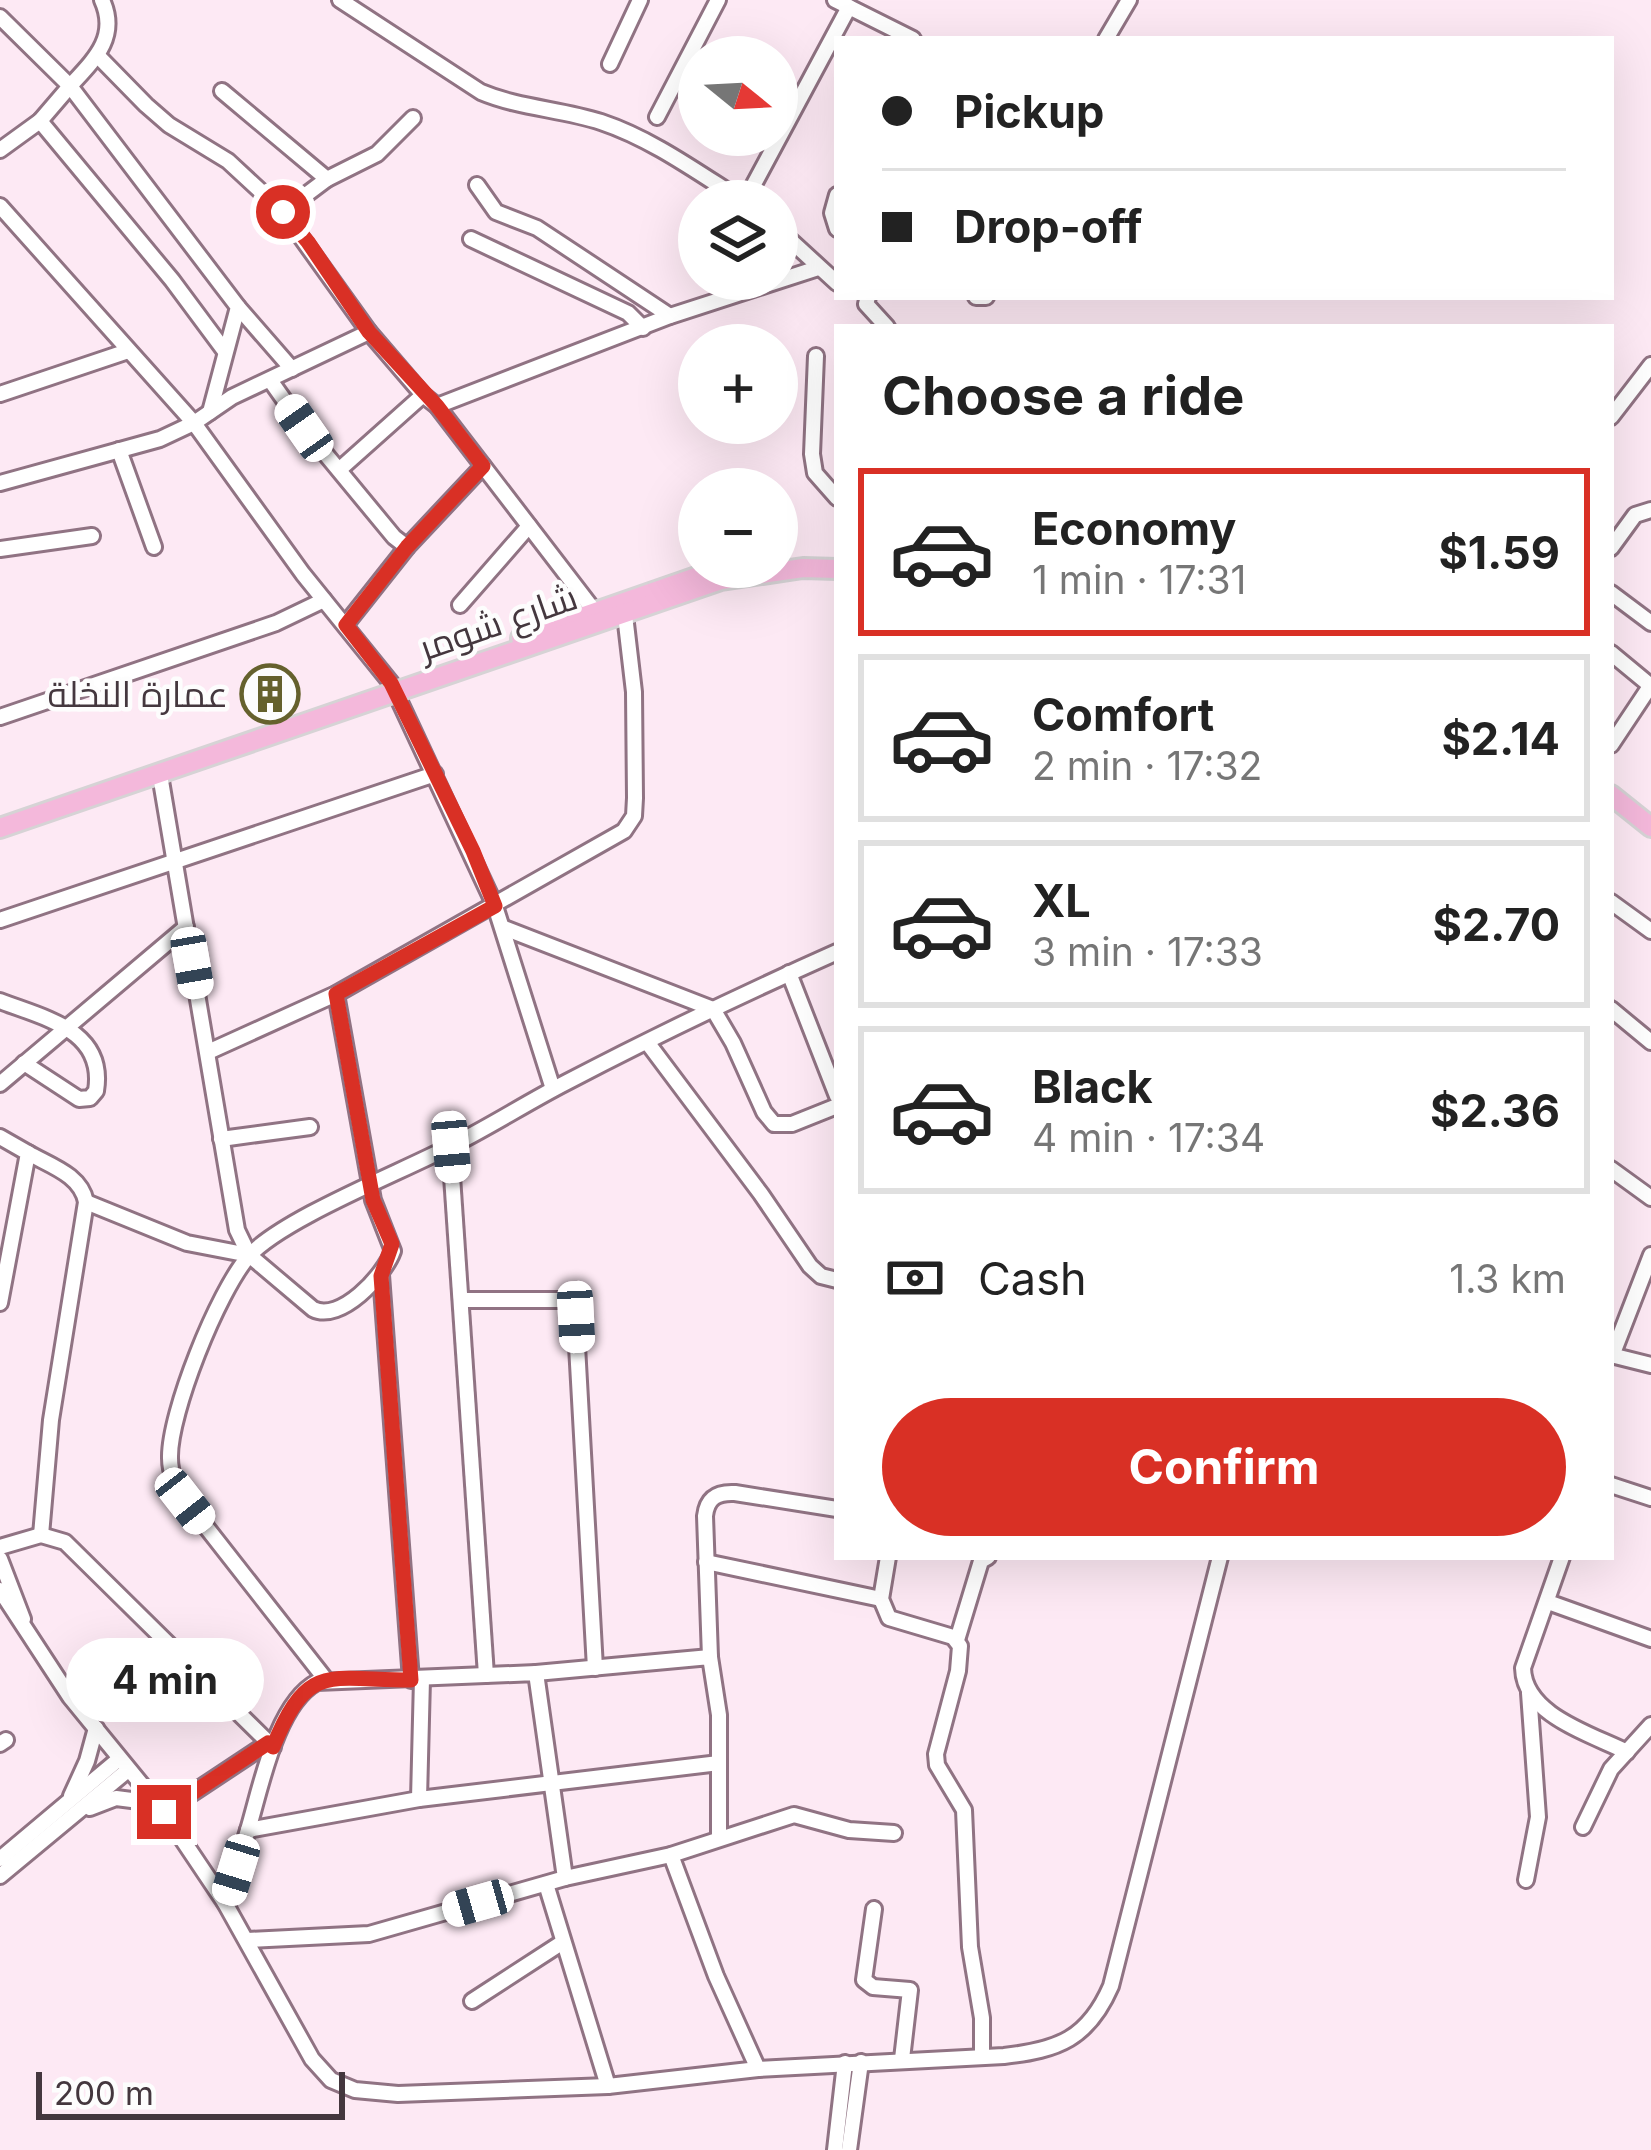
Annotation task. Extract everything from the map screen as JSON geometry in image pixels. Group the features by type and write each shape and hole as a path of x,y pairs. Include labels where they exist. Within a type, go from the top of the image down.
{"main road":[{"name":"شارع شومر","path":"798,572 834,569"},
{"name":"شارع شومر","path":"0,814 393,687 599,616 678,583"},
{"name":"شارع شومر","path":"599,616 625,615 706,588"},
{"name":"شارع شومر","path":"0,828 160,775 393,687"},
{"path":"1614,797 1651,826"}],"street":[{"path":"0,149 40,121 98,56 108,20 101,0"},
{"path":"340,0 481,92 505,102 604,123 644,140 710,180"},
{"path":"610,64 640,0"},
{"path":"657,117 718,0"},
{"path":"1108,36 1129,0"},
{"path":"754,180 842,3 906,36"},
{"path":"0,17 70,86 238,307 292,369"},
{"path":"98,56 169,125 228,161 283,212 369,332 437,406 599,616"},
{"path":"222,91 327,179"},
{"path":"283,212 327,179 376,154 413,118"},
{"path":"40,121 224,350"},
{"path":"477,185 496,212 537,228 670,316"},
{"path":"0,206 194,423 393,687 504,928 553,1089"},
{"path":"471,239 628,313 643,328"},
{"path":"798,249 834,281"},
{"path":"437,406 670,316 818,268"},
{"path":"865,300 885,324"},
{"path":"210,412 238,307"},
{"path":"0,483 160,440 369,332"},
{"path":"0,394 128,351"},
{"path":"816,356 812,454 815,472 834,494"},
{"path":"1614,413 1651,365"},
{"path":"270,380 304,428 407,547"},
{"path":"340,469 423,395"},
{"path":"119,450 154,547"},
{"path":"346,625 407,547 483,466"},
{"path":"1614,544 1635,515 1651,510"},
{"path":"460,605 529,526"},
{"path":"0,549 92,536"},
{"path":"1614,595 1651,623"},
{"path":"0,717 277,623 324,600"},
{"path":"208,1052 336,994 624,831 634,816 634,692 625,615"},
{"path":"1614,655 1651,686 1614,741"},
{"path":"0,920 435,774"},
{"path":"160,775 234,1217 249,1255 324,1314 336,1311 381,1276"},
{"path":"1614,904 1651,931"},
{"path":"0,1084 186,927"},
{"path":"504,928 713,1009 770,1121 792,1124 834,1107"},
{"path":"326,1680 185,1501 171,1469 173,1427 189,1380 249,1255 284,1230 451,1147 553,1089 834,953"},
{"path":"789,973 834,1088"},
{"path":"336,994 371,1186 378,1216 392,1244 381,1276 416,1679 419,1799"},
{"path":"0,1001 70,1028 83,1039 98,1080 94,1095 84,1100 74,1096 24,1064"},
{"path":"1614,1011 1651,1042"},
{"path":"647,1042 810,1266 834,1279"},
{"path":"221,1139 310,1127"},
{"path":"0,1137 81,1184 86,1202 51,1420 41,1535"},
{"path":"451,1147 486,1675"},
{"path":"0,1303 28,1154"},
{"path":"1614,1171 1651,1198"},
{"path":"86,1202 187,1243 249,1255"},
{"path":"1614,1350 1651,1255"},
{"path":"463,1300 560,1300 575,1310 596,1668"},
{"path":"1614,1356 1651,1366"},
{"path":"1614,1486 1651,1498"},
{"path":"719,1836 719,1715 710,1658 706,1509 719,1493 834,1509"},
{"path":"0,1546 41,1535 65,1542 271,1745"},
{"path":"0,1558 28,1635"},
{"path":"887,1560 881,1599 889,1618 958,1640"},
{"path":"982,2057 982,2018 970,1947 964,1810 937,1765 936,1754 958,1671 958,1640 983,1560"},
{"path":"0,1590 225,1903 312,2059 331,2080 346,2087 398,2094 608,2086 758,2069 982,2057 1041,2052 1069,2041 1101,2010 1111,1986 1219,1560"},
{"path":"1526,1880 1538,1817 1523,1668 1561,1560"},
{"path":"706,1562 881,1599"},
{"path":"1548,1602 1651,1639"},
{"path":"225,1903 271,1745 299,1695 316,1682 536,1673 710,1658"},
{"path":"536,1673 565,1878"},
{"path":"1529,1694 1551,1712 1638,1748"},
{"path":"1582,1826 1611,1769 1638,1748 1651,1725"},
{"path":"71,1809 96,1728"},
{"path":"0,1859 71,1809 116,1798 160,1808 271,1745"},
{"path":"248,1830 419,1799 719,1763"},
{"path":"0,1876 124,1764"},
{"path":"248,1940 369,1934 565,1878 671,1855 794,1815 849,1830 894,1833"},
{"path":"671,1855 731,2014 758,2069"},
{"path":"546,1884 608,2086"},
{"path":"874,1909 864,1980 868,1986 910,1990 902,2059"},
{"path":"472,2001 563,1942"},
{"path":"835,2150 853,2062"},
{"path":"848,2150 853,2062"}],"place":[{"name":"عمارة النخلة","path":"270,694"}],"route":[{"path":"164,1812 268,1743 273,1747 288,1713 308,1686 326,1680 411,1680 381,1276 393,1251 373,1200 336,994 495,906 391,683 346,625 407,547 483,466 437,406 369,332 283,212"}]}
